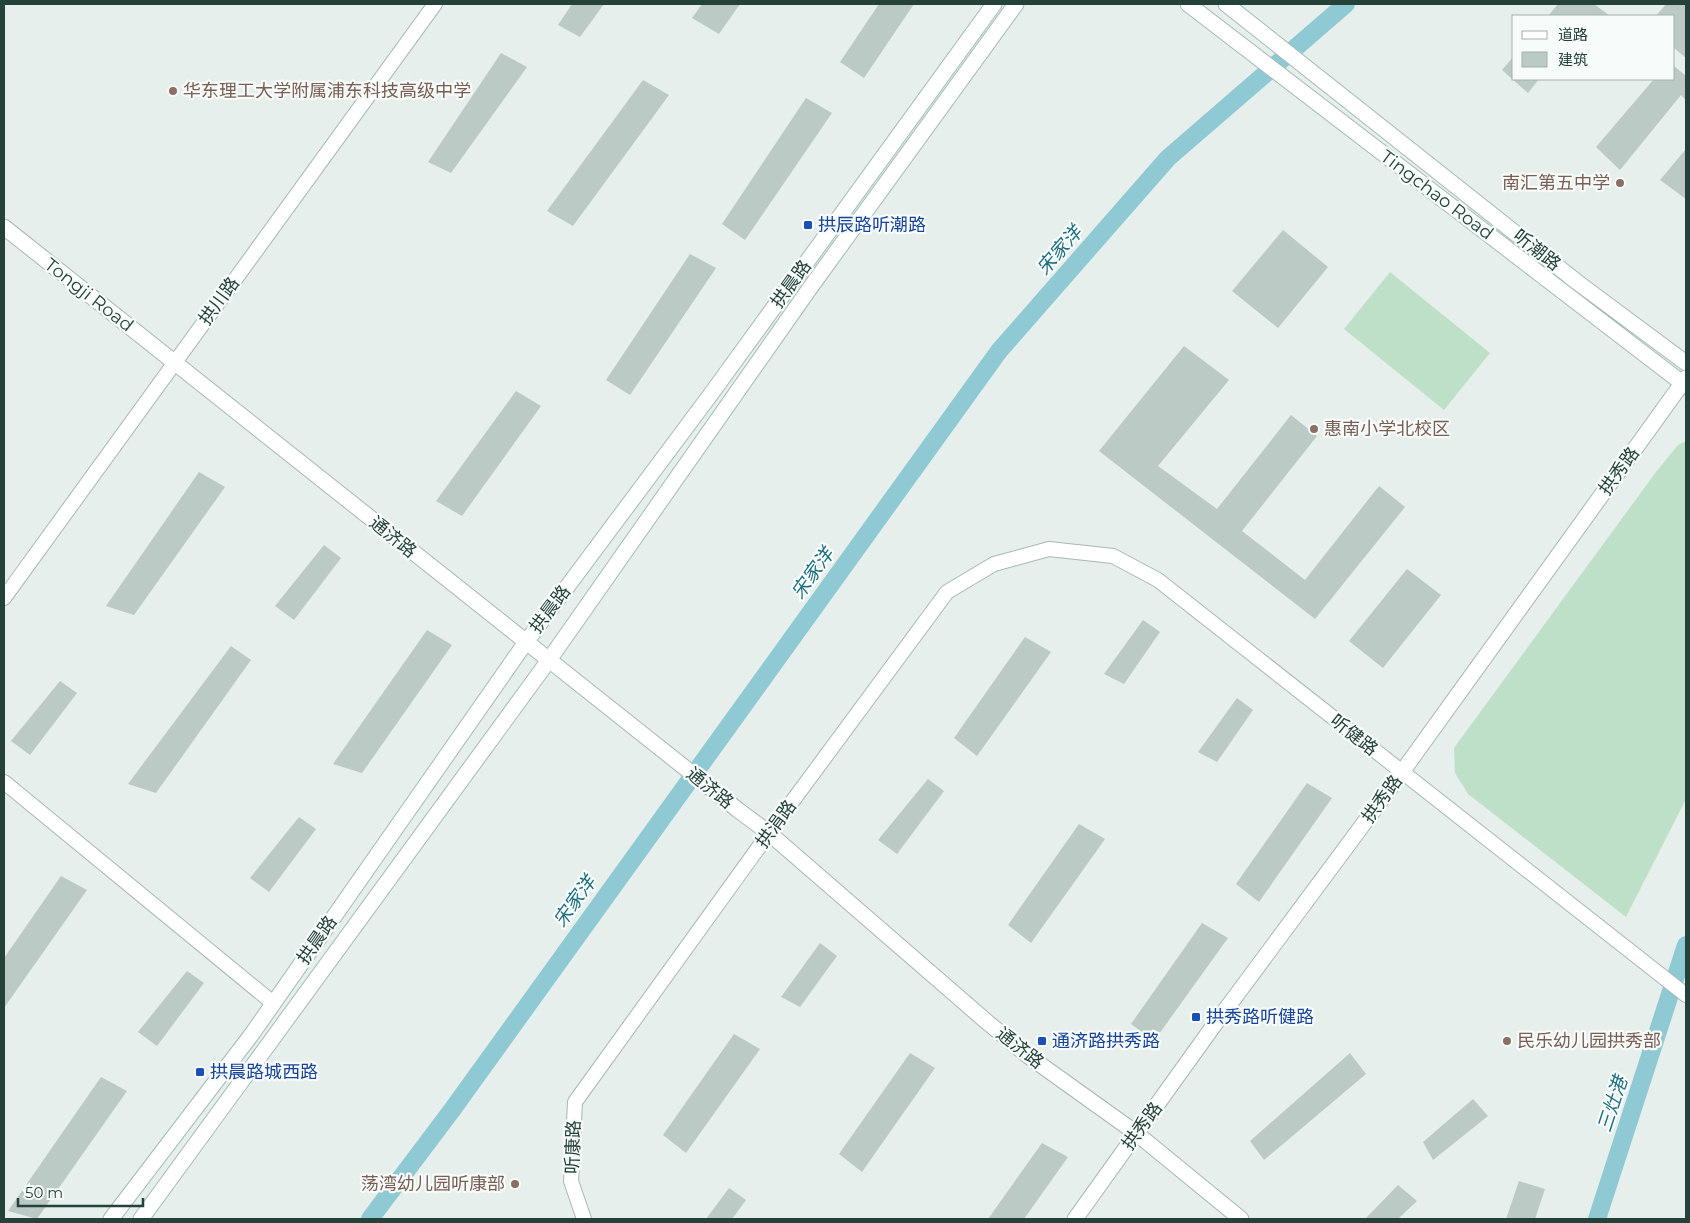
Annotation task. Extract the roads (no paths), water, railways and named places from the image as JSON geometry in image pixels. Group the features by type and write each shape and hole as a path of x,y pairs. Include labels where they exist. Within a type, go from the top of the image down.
{"main road":[{"name":"拱晨路","path":"111,1219 252,1034 526,642 711,394 994,4"},
{"name":"拱晨路","path":"141,1219 549,660 810,288 1016,4"},
{"name":"Tingchao Road","path":"1188,4 1685,382"},
{"name":"听潮路","path":"1226,4 1577,282 1686,363"},
{"name":"Tongji Road","path":"4,227 174,362"},
{"name":"通济路","path":"174,362 769,833 1027,1055 1136,1133 1242,1219"},
{"name":"拱秀路","path":"1075,1219 1212,1028 1402,772 1685,382"}],"street":[{"name":"拱川路","path":"4,598 435,4"},
{"name":"听健路","path":"994,564 1049,549 1113,556 1158,580 1686,995"},
{"name":"拱涓路","path":"575,1102 769,833 947,592 994,564"},
{"path":"4,782 273,1003"},
{"name":"听康路","path":"575,1102 571,1181 584,1219"}],"waterway":[{"name":"宋家洋","path":"370,1219 452,1110 999,351 1168,158 1346,4"},
{"name":"三灶港","path":"1597,1219 1686,945"}],"place":[{"name":"华东理工大学附属浦东科技高级中学","path":"173,91"},
{"name":"南汇第五中学","path":"1620,183"},
{"name":"拱辰路听潮路","path":"808,225"},
{"name":"惠南小学北校区","path":"1314,429"},
{"name":"拱秀路听健路","path":"1196,1017"},
{"name":"通济路拱秀路","path":"1042,1041"},
{"name":"民乐幼儿园拱秀部","path":"1507,1041"},
{"name":"拱晨路城西路","path":"200,1072"},
{"name":"荡湾幼儿园听康部","path":"515,1184"}]}
